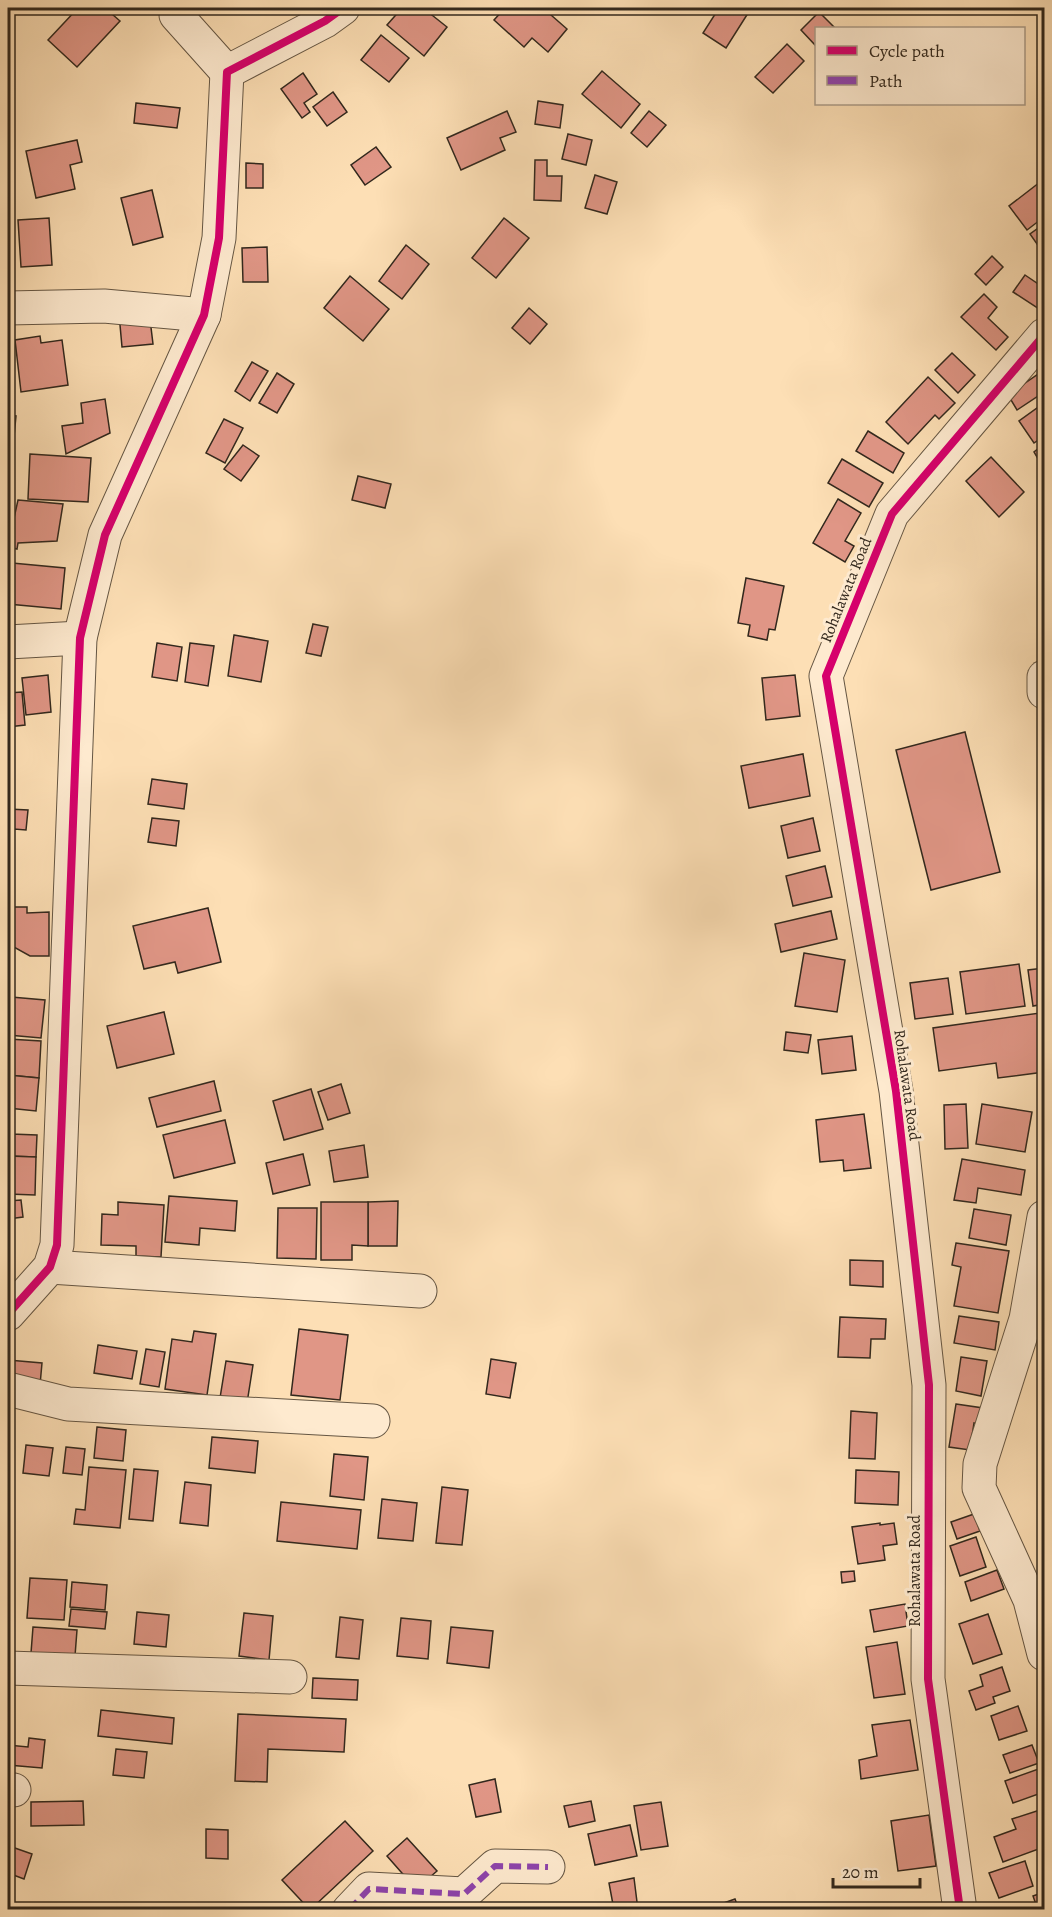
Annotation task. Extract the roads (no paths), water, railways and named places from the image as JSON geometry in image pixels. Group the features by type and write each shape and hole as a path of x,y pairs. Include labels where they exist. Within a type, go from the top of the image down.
{"street":[{"path":"227,72 325,21 343,8"},
{"path":"8,1314 50,1267 57,1245 80,638 105,535 204,315 219,238 227,72 172,10"},
{"path":"8,308 104,306 204,315"},
{"name":"Rohalawata Road","path":"960,1910 928,1679 927,1373 896,1091 826,676 892,514 1042,343"},
{"path":"8,642 80,638"},
{"path":"1044,677 1044,692"},
{"path":"1044,1217 1026,1319 980,1464 979,1488 1030,1600 1044,1654"},
{"path":"50,1267 420,1291"},
{"path":"8,1389 68,1404 374,1421"},
{"path":"8,1668 290,1677"},
{"path":"349,1910 369,1889 464,1894 495,1866 548,1867"}]}
